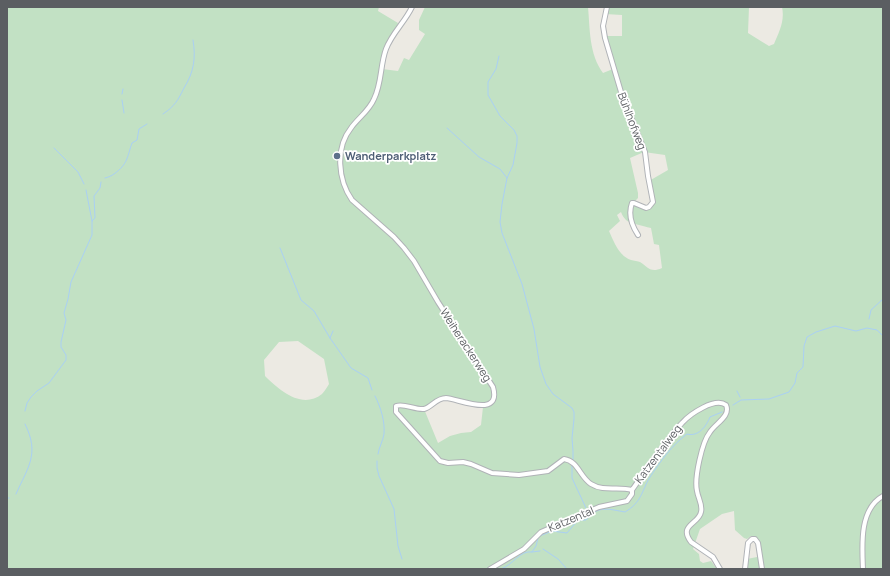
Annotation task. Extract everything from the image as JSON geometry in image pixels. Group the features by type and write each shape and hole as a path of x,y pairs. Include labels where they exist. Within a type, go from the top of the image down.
{"street":[{"name":"Weiherackerweg","path":"412,7 386,49 379,86 374,100 347,134 340,161 342,179 352,200 394,236 414,261 493,387 495,394 494,398 488,404 470,404 443,398 438,399 428,407 424,408 409,408 399,405 396,406 396,412 440,461 448,463 463,462 477,466 492,473 519,475 548,470 564,459 573,463 585,479 598,488 626,488 632,490"},
{"name":"Bühlhofweg","path":"607,7 603,26 604,38 621,92 645,152 653,202 646,208 632,203 630,208 633,226 638,235"},
{"name":"Katzentalweg","path":"632,490 683,421 710,404 719,402 726,405 728,408 727,413 710,431 705,441 696,481 697,492 702,509 701,515 691,523 686,532 690,542 712,557 720,569"},
{"name":"Katzental","path":"490,569 524,549 541,532 599,506 627,500 632,494 632,490"},
{"path":"863,569 862,538 865,523 874,504 883,496"},
{"path":"745,569 748,543 752,539 758,543 762,569"}],"green space":[{"path":"7,7 379,7 378,11 398,23 389,42 382,69 398,71 404,58 409,60 425,34 419,30 419,20 425,7 588,7 593,50 598,66 603,73 613,69 603,36 622,36 622,15 605,14 607,7 749,7 748,33 769,46 774,44 780,31 783,17 782,7 883,7 883,569 746,569 747,559 762,556 761,550 759,543 754,536 747,539 735,530 734,511 722,514 700,529 693,549 699,554 700,561 703,563 711,561 717,569 7,569","holes":["644,152 665,155 668,170 649,181 651,202 647,207 635,201 638,198 638,193 630,158","621,212 626,220 651,228 654,244 659,245 662,268 655,270 650,269 640,262 627,258 620,252 609,231 620,221 617,215","298,341 324,359 329,384 322,394 307,400 299,399 284,392 265,376 264,360 279,342","443,398 483,407 481,425 471,432 450,436 438,443 424,409"]}],"waterway":[{"path":"163,114 176,102 190,76 194,59 193,40"},
{"path":"499,56 496,69 488,82 488,95 500,116 514,130 517,136 513,165 507,178 502,204 500,222 502,233 522,284 534,329 540,367 546,384 553,394 572,408 574,412 572,438 573,460"},
{"path":"122,94 123,89"},
{"path":"122,100 124,113"},
{"path":"105,178 114,174 122,167 125,163 132,143 137,140 139,129 147,124"},
{"path":"447,128 479,157 500,169 507,178"},
{"path":"54,148 78,172 84,184"},
{"path":"25,411 27,403 31,397 49,383 66,360 66,355 61,347 66,320 64,313 71,282 92,235 92,221 95,218 94,196 100,188 101,182"},
{"path":"86,190 92,221"},
{"path":"280,248 301,300 314,311 330,338 351,368 368,378 372,390"},
{"path":"869,319 871,310 883,299"},
{"path":"733,405 741,400 769,399 789,392 795,383 797,373 803,367 804,346 807,337 816,332 835,326 856,331 867,328 877,330 883,336"},
{"path":"330,338 333,331"},
{"path":"737,391 740,397"},
{"path":"375,396 384,424 383,437 378,454"},
{"path":"540,536 552,531 567,533 578,520 586,520 590,515 599,510 608,509 625,512 631,508 638,500 650,477 676,443 687,434 691,435 698,433 704,428 710,417 722,412"},
{"path":"16,494 31,460 32,444 25,424"},
{"path":"377,461 379,476 394,509 398,546 402,559"},
{"path":"572,465 572,478 586,508"},
{"path":"501,569 520,555 532,552 536,546 538,538"},
{"path":"543,549 558,559 567,569"},
{"path":"532,552 540,551"},
{"path":"486,569 492,566"}],"place":[{"name":"Wanderparkplatz","path":"337,156"}]}
